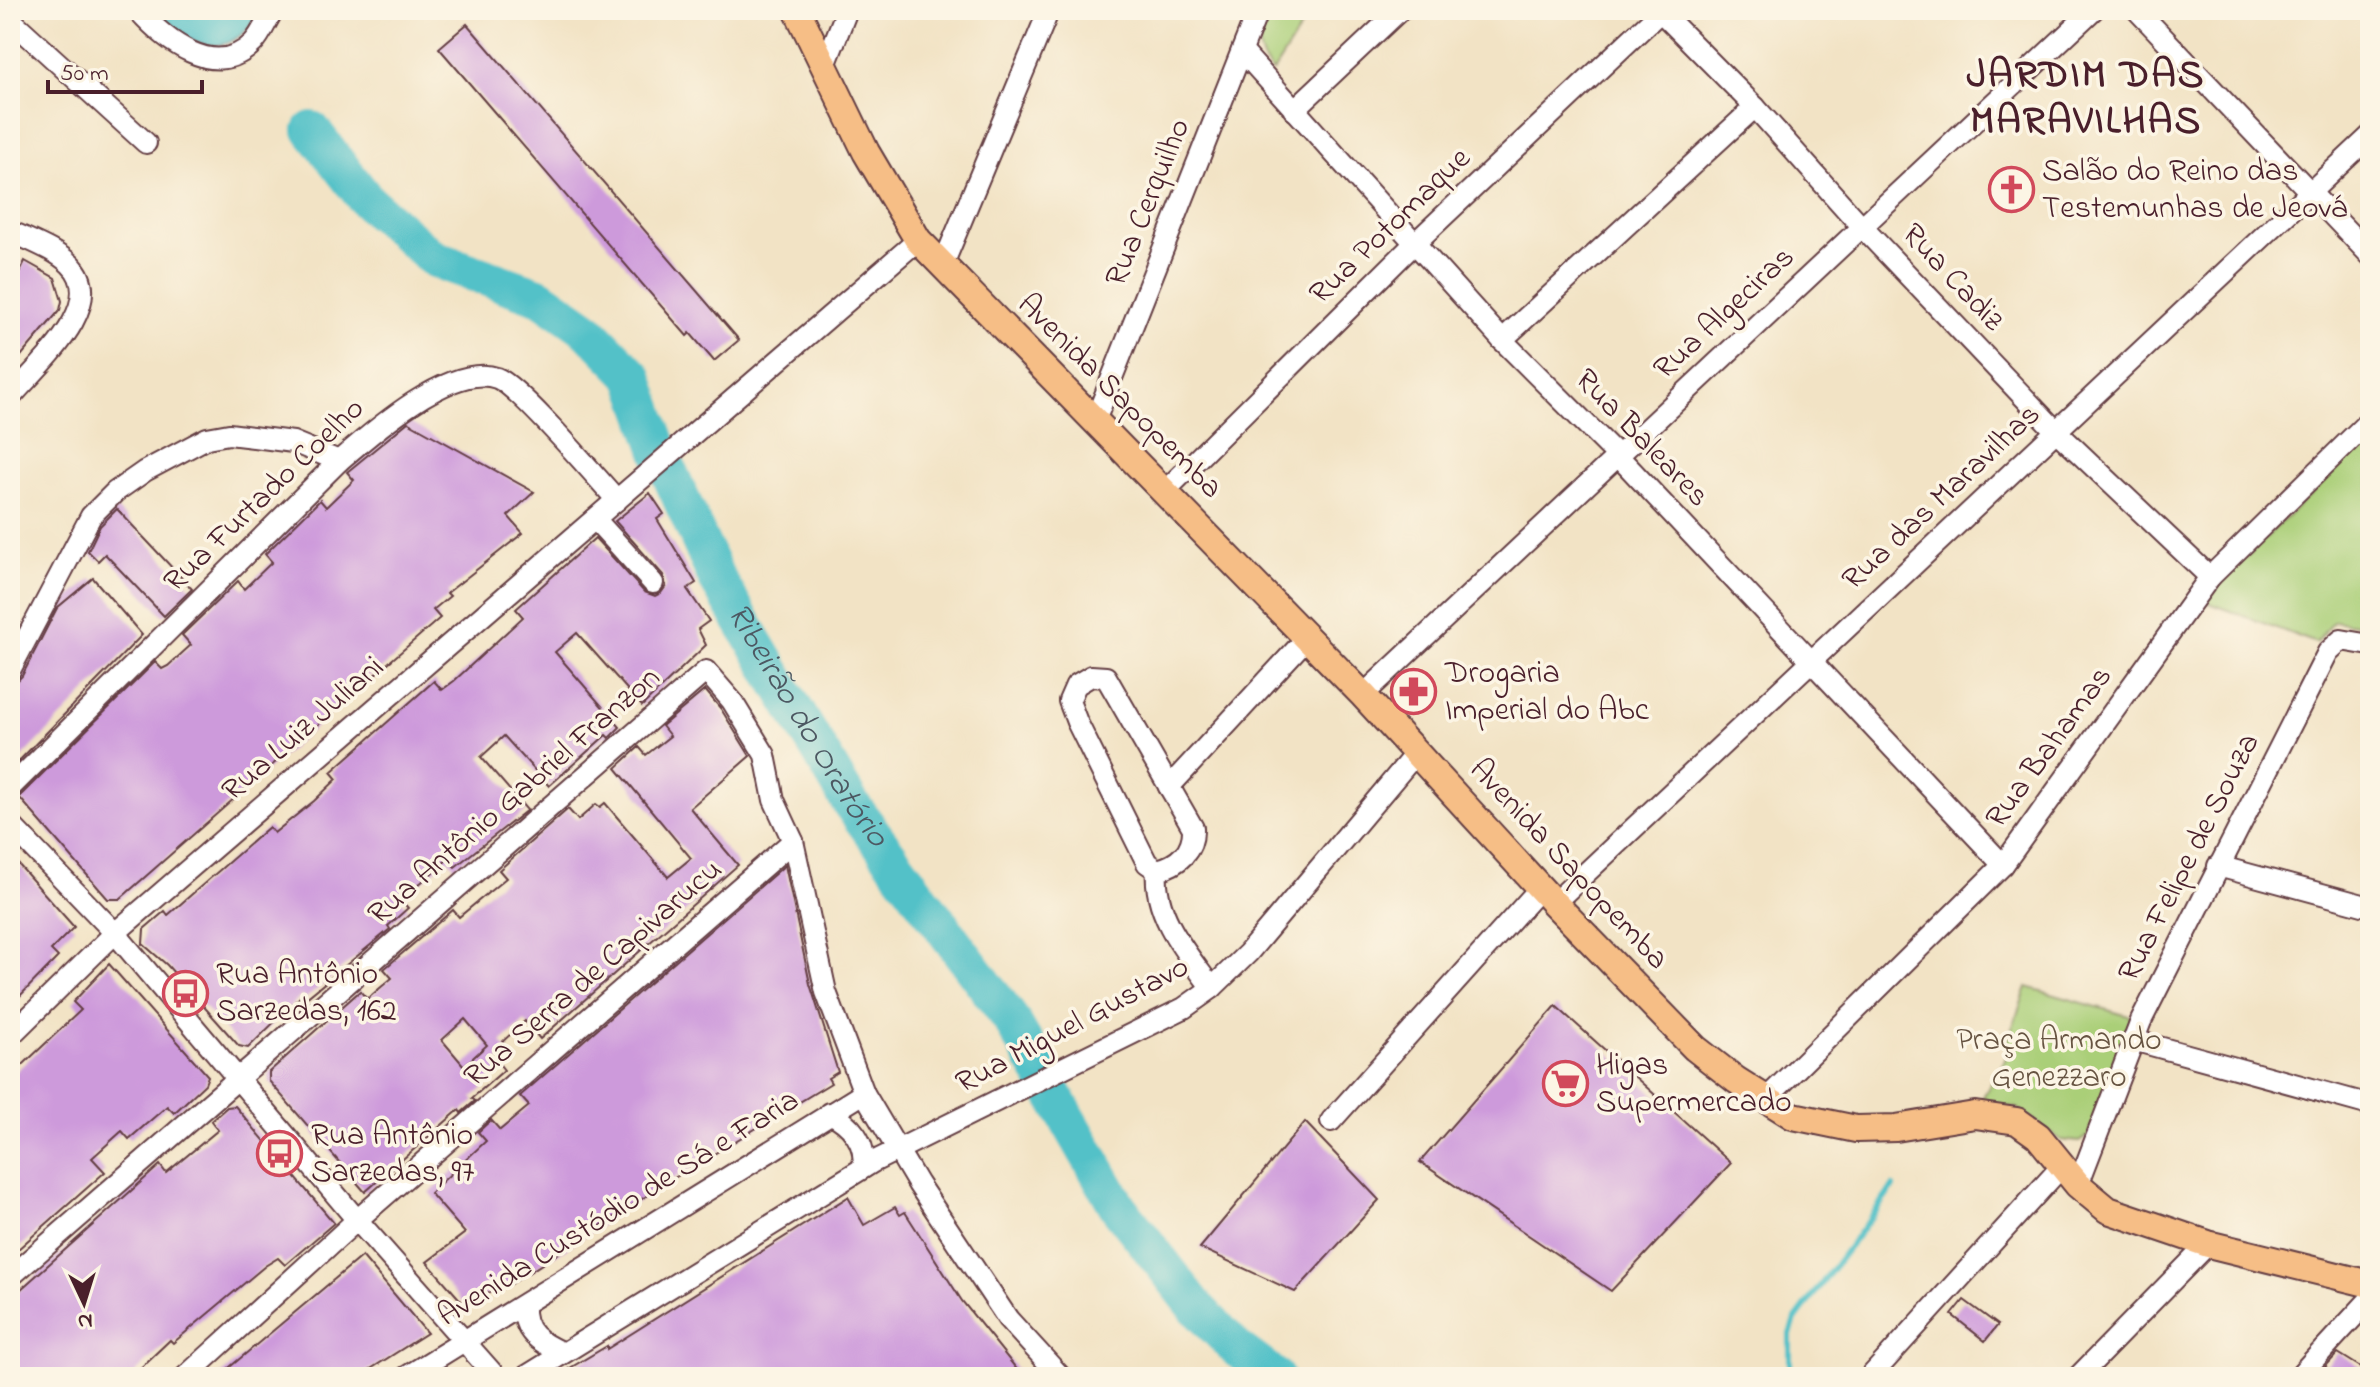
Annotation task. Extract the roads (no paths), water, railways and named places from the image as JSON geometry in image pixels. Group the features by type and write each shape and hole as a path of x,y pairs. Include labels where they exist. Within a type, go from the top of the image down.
{"main road":[{"name":"Avenida Sapopemba","path":"797,10 866,152 918,240 1096,418 1363,695 1547,896 1695,1048 1765,1100 1814,1123 1856,1129 1896,1128 1953,1116 2005,1117 2038,1136 2070,1176 2108,1210 2208,1244 2370,1284"}],"street":[{"path":"138,10 173,44 191,55 213,56 234,55 253,43 273,10"},
{"path":"824,68 847,10"},
{"path":"942,267 1049,10"},
{"name":"Rua Cerquilho","path":"1096,418 1258,10"},
{"path":"1294,110 1400,10"},
{"name":"Rua Cadiz","path":"1661,10 2056,431 2210,577"},
{"name":"Rua Potomaque","path":"1165,491 1414,244 1661,10"},
{"name":"Rua Algeciras","path":"1363,695 2093,10"},
{"path":"2137,10 2370,255"},
{"path":"10,19 146,143"},
{"name":"Rua Baleares","path":"1242,51 1502,340 1618,456 2003,865"},
{"path":"1502,340 1755,107"},
{"name":"Rua das Maravilhas","path":"1331,1121 1547,896 1811,661 2370,136"},
{"path":"10,231 68,262 79,274 84,292 76,319 10,398"},
{"name":"Rua Luiz Juliani","path":"10,1036 115,933 918,240"},
{"name":"Rua Furtado Coelho","path":"10,788 339,461 392,415 433,390 490,376 505,382 617,500"},
{"name":"Rua Bahamas","path":"1765,1100 2003,865 2210,577 2370,420"},
{"path":"10,670 91,516 115,492 145,471 207,438 229,434 293,442 339,461"},
{"path":"595,519 653,583"},
{"path":"1169,787 1306,639"},
{"name":"Rua Felipe de Souza","path":"2070,1176 2218,866 2333,645 2345,639 2370,645"},
{"name":"Rua Antônio Gabriel Franzon","path":"10,1277 702,674 732,701 763,750 774,800 793,841"},
{"path":"1091,676 1106,677 1169,787 1193,828 1194,843 1184,856 1168,868 1157,870 1147,863 1077,722 1069,701 1076,685 1091,676"},
{"name":"Rua Miguel Gustavo","path":"899,1149 1136,1034 1212,988 1248,953 1416,753"},
{"path":"10,824 115,933 357,1220 496,1377"},
{"path":"793,841 826,992 864,1093 918,1184 1008,1319 1061,1377"},
{"name":"Rua Serra de Capivarucu","path":"185,1377 357,1220 793,841"},
{"path":"2218,866 2370,907"},
{"path":"1157,870 1157,900 1184,950 1212,988"},
{"path":"2133,1040 2370,1105"},
{"name":"Avenida Custódio de Sá e Faria","path":"418,1375 465,1341 864,1093"},
{"path":"829,1113 842,1119 861,1142 863,1168"},
{"path":"525,1377 863,1168 899,1149"},
{"path":"1870,1377 2070,1176"},
{"path":"2078,1377 2208,1244"},
{"path":"2298,1377 2370,1299"},
{"path":"524,1305 526,1325 536,1339 563,1353"}],"water":[{"path":"155,10 263,10 237,38 210,45 183,35"}],"waterway":[{"name":"Ribeirão do Oratório","path":"312,130 367,201 434,259 541,297 588,330 634,377 661,454 716,577 851,804 1012,1021 1118,1207 1197,1308 1236,1348 1275,1377"},
{"path":"1790,1377 1790,1334 1795,1320 1893,1187"}],"place":[{"name":"Salão do Reino das Testemunhas de Jeová","path":"2011,190"},
{"name":"Drogaria Imperial do Abc","path":"1414,692"},
{"name":"Rua Antônio Sarzedas, 162","path":"185,993"},
{"name":"Higas Supermercado","path":"1565,1084"},
{"name":"Rua Antônio Sarzedas, 97","path":"280,1154"}],"district":[{"name":"JARDIM DAS MARAVILHAS","path":"2086,99"}],"park label":[{"name":"Praça Armando Genezzaro","path":"2059,1060"}]}
